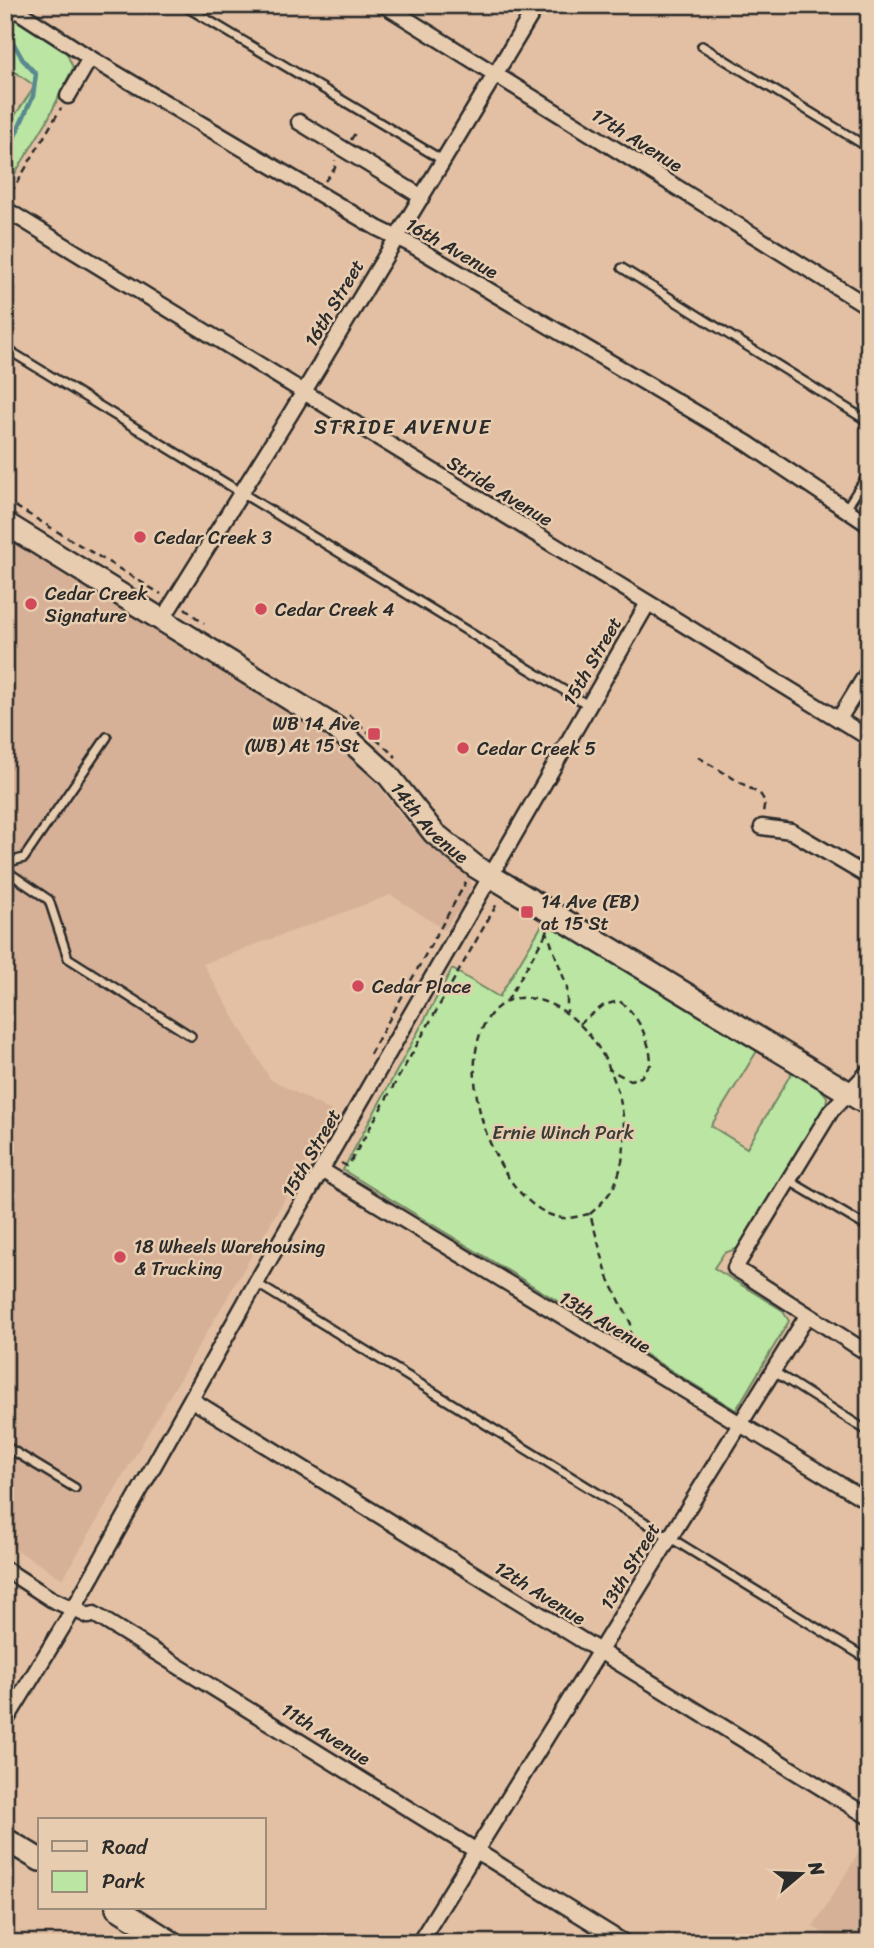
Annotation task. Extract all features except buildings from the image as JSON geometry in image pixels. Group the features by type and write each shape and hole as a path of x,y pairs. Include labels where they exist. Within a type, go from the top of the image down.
{"street":[{"name":"17th Avenue","path":"384,5 869,307"},
{"name":"16th Street","path":"162,620 304,392 537,5"},
{"name":"16th Avenue","path":"13,8 90,58 747,443 869,525"},
{"path":"68,96 90,58"},
{"path":"299,122 422,197"},
{"name":"Stride Avenue","path":"5,209 869,737"},
{"name":"14th Avenue","path":"5,523 335,727 388,775 434,832 552,923 869,1105"},
{"name":"15th Street","path":"7,1712 73,1610 257,1283 648,603"},
{"path":"839,719 869,670"},
{"path":"762,827 791,831 869,877"},
{"path":"869,1071 831,1111 735,1268 869,1354"},
{"name":"13th Avenue","path":"323,1171 869,1502"},
{"name":"13th Street","path":"419,1943 807,1316"},
{"name":"12th Avenue","path":"192,1400 600,1654 869,1817"},
{"name":"11th Avenue","path":"5,1569 73,1610 89,1616 94,1614 625,1943"},
{"path":"5,1839 38,1859"},
{"path":"120,1910 173,1943"}],"lane":[{"path":"183,5 444,161"},
{"path":"702,46 869,148"},
{"path":"622,268 869,422"},
{"path":"5,348 588,705"},
{"path":"844,510 869,473"},
{"path":"5,863 24,858 107,737"},
{"path":"5,870 49,900 68,958 191,1036"},
{"path":"788,1180 869,1228"},
{"path":"257,1283 869,1660"},
{"path":"773,1371 869,1432"},
{"path":"5,1446 75,1488"}],"path":[{"path":"11,193 68,96"},
{"path":"5,500 159,593"},
{"path":"698,757 761,795 765,802 762,827"},
{"path":"364,1064 469,876"},
{"path":"339,1162 348,1166 499,897"},
{"path":"507,1001 532,998 567,1012 596,1045 608,1069 620,1104 623,1145 613,1187 590,1214 563,1218 543,1210 509,1177 489,1140 476,1094 475,1054 479,1034 488,1016 507,1001 552,923"},
{"path":"552,923 567,987 567,1012"},
{"path":"579,1024 604,1005 619,1001 626,1005 643,1032 651,1055 646,1072 630,1080 608,1069"},
{"path":"590,1214 608,1277 631,1324 627,1346"}],"shaded area":[{"path":"5,537 321,733 367,771 404,819 428,845 469,876 472,885 462,910 455,914 445,930 391,895 203,964 270,1079 335,1113 63,1579 5,1543"},
{"path":"869,1836 869,1943 839,1943 813,1927"}],"green space":[{"path":"5,5 15,5 10,14 66,51 73,68 47,121 5,190 5,130 35,86 5,65"},
{"name":"Ernie Winch Park","path":"545,920 757,1051 711,1126 747,1148 792,1072 822,1090 827,1097 826,1105 739,1248 724,1253 714,1268 782,1310 789,1321 736,1410 343,1170 452,969 499,997"}],"waterway":[{"path":"5,28 23,60 36,74 33,96 5,158"}],"place":[{"name":"Cedar Creek 3","path":"140,537"},
{"name":"Cedar Creek Signature","path":"31,604"},
{"name":"Cedar Creek 4","path":"261,609"},
{"name":"WB 14 Ave (WB) At 15 St","path":"374,734"},
{"name":"Cedar Creek 5","path":"463,748"},
{"name":"14 Ave (EB) at 15 St","path":"527,912"},
{"name":"Cedar Place","path":"358,986"},
{"name":"18 Wheels Warehousing & Trucking","path":"120,1257"}],"district":[{"name":"STRIDE AVENUE","path":"403,427"}]}
